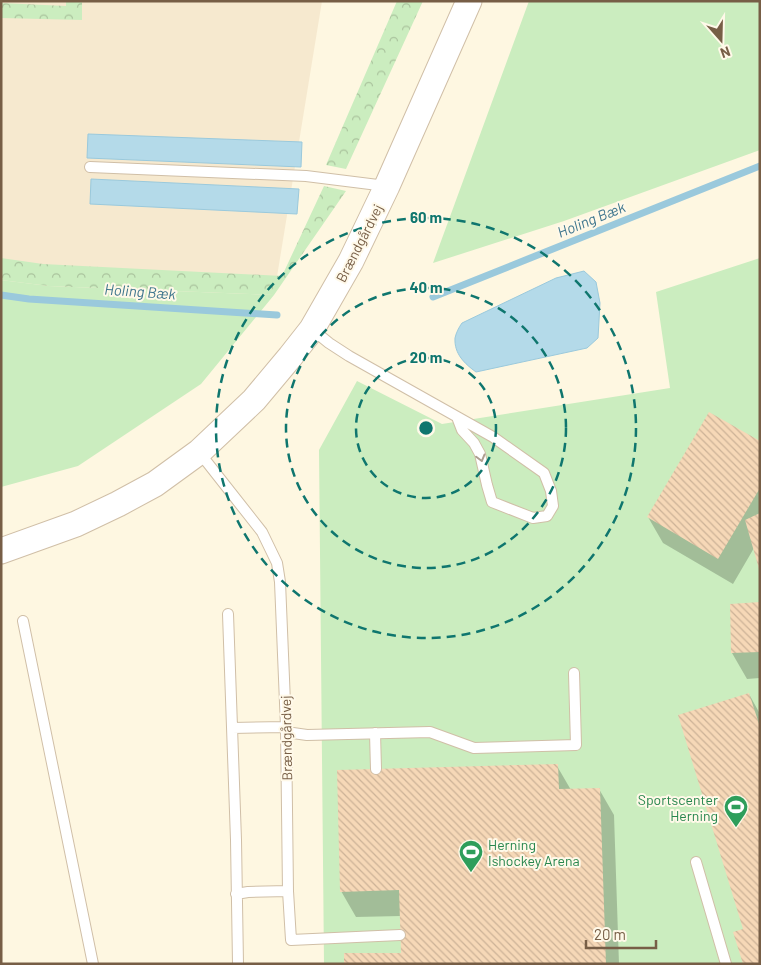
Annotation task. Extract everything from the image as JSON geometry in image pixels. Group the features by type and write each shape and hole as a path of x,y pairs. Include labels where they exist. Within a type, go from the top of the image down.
{"street":[{"name":"Brændgårdvej","path":"1,551 76,524 155,484 199,452 254,400 312,329 351,261 387,186 469,1"}],"lane":[{"path":"90,167 306,176 387,186"},
{"path":"312,329 349,356 493,437 544,473 551,491 553,506 547,516 532,518 492,502 480,454 474,443 462,430 457,417"},
{"name":"Brændgårdvej","path":"199,452 262,532 277,563 280,582 286,729 288,891 291,940 400,935"},
{"path":"228,614 238,964"},
{"path":"24,621 93,964"},
{"path":"232,728 286,729 307,735 430,732 474,748 576,745 574,673"},
{"path":"375,733 376,769"},
{"path":"696,862 726,964"},
{"path":"236,894 288,891"}],"shaded area":[{"path":"1,1 322,1 274,295 49,286 1,280"}],"green space":[{"path":"66,1 82,1 82,20 1,18 1,3 66,6"},
{"path":"397,1 423,1 346,169 326,165"},
{"path":"529,1 760,1 760,150 564,221 433,263"},
{"path":"324,186 346,191 274,295 49,286 1,280 1,258 43,264 282,276"},
{"path":"760,258 760,964 324,964 319,450 357,381 442,424 670,388 656,292"},
{"path":"1,280 49,286 274,295 201,384 78,466 1,487"}],"water":[{"path":"88,134 302,142 301,167 87,158"},
{"path":"91,179 299,189 297,214 90,204"},
{"path":"584,271 596,282 600,303 598,338 587,348 476,372 458,354 455,338 462,323 556,278"}],"building":[{"path":"709,412 760,441 760,488 718,559 647,517"},
{"path":"760,513 760,569 759,569 745,520"},
{"path":"760,602 760,652 731,653 730,604"},
{"name":"Sportscenter Herning","path":"749,693 760,727 760,964 743,964 733,932 743,929 678,715"},
{"name":"Herning Ishockey Arena","path":"558,764 559,789 600,788 606,964 344,964 344,953 401,953 399,890 340,892 337,770"}],"waterway":[{"name":"Holing Bæk","path":"433,297 760,166"},
{"name":"Holing Bæk","path":"1,295 29,299 277,315"}],"place":[{"name":"Sportscenter Herning","path":"736,828"},
{"name":"Herning Ishockey Arena","path":"471,873"}]}
